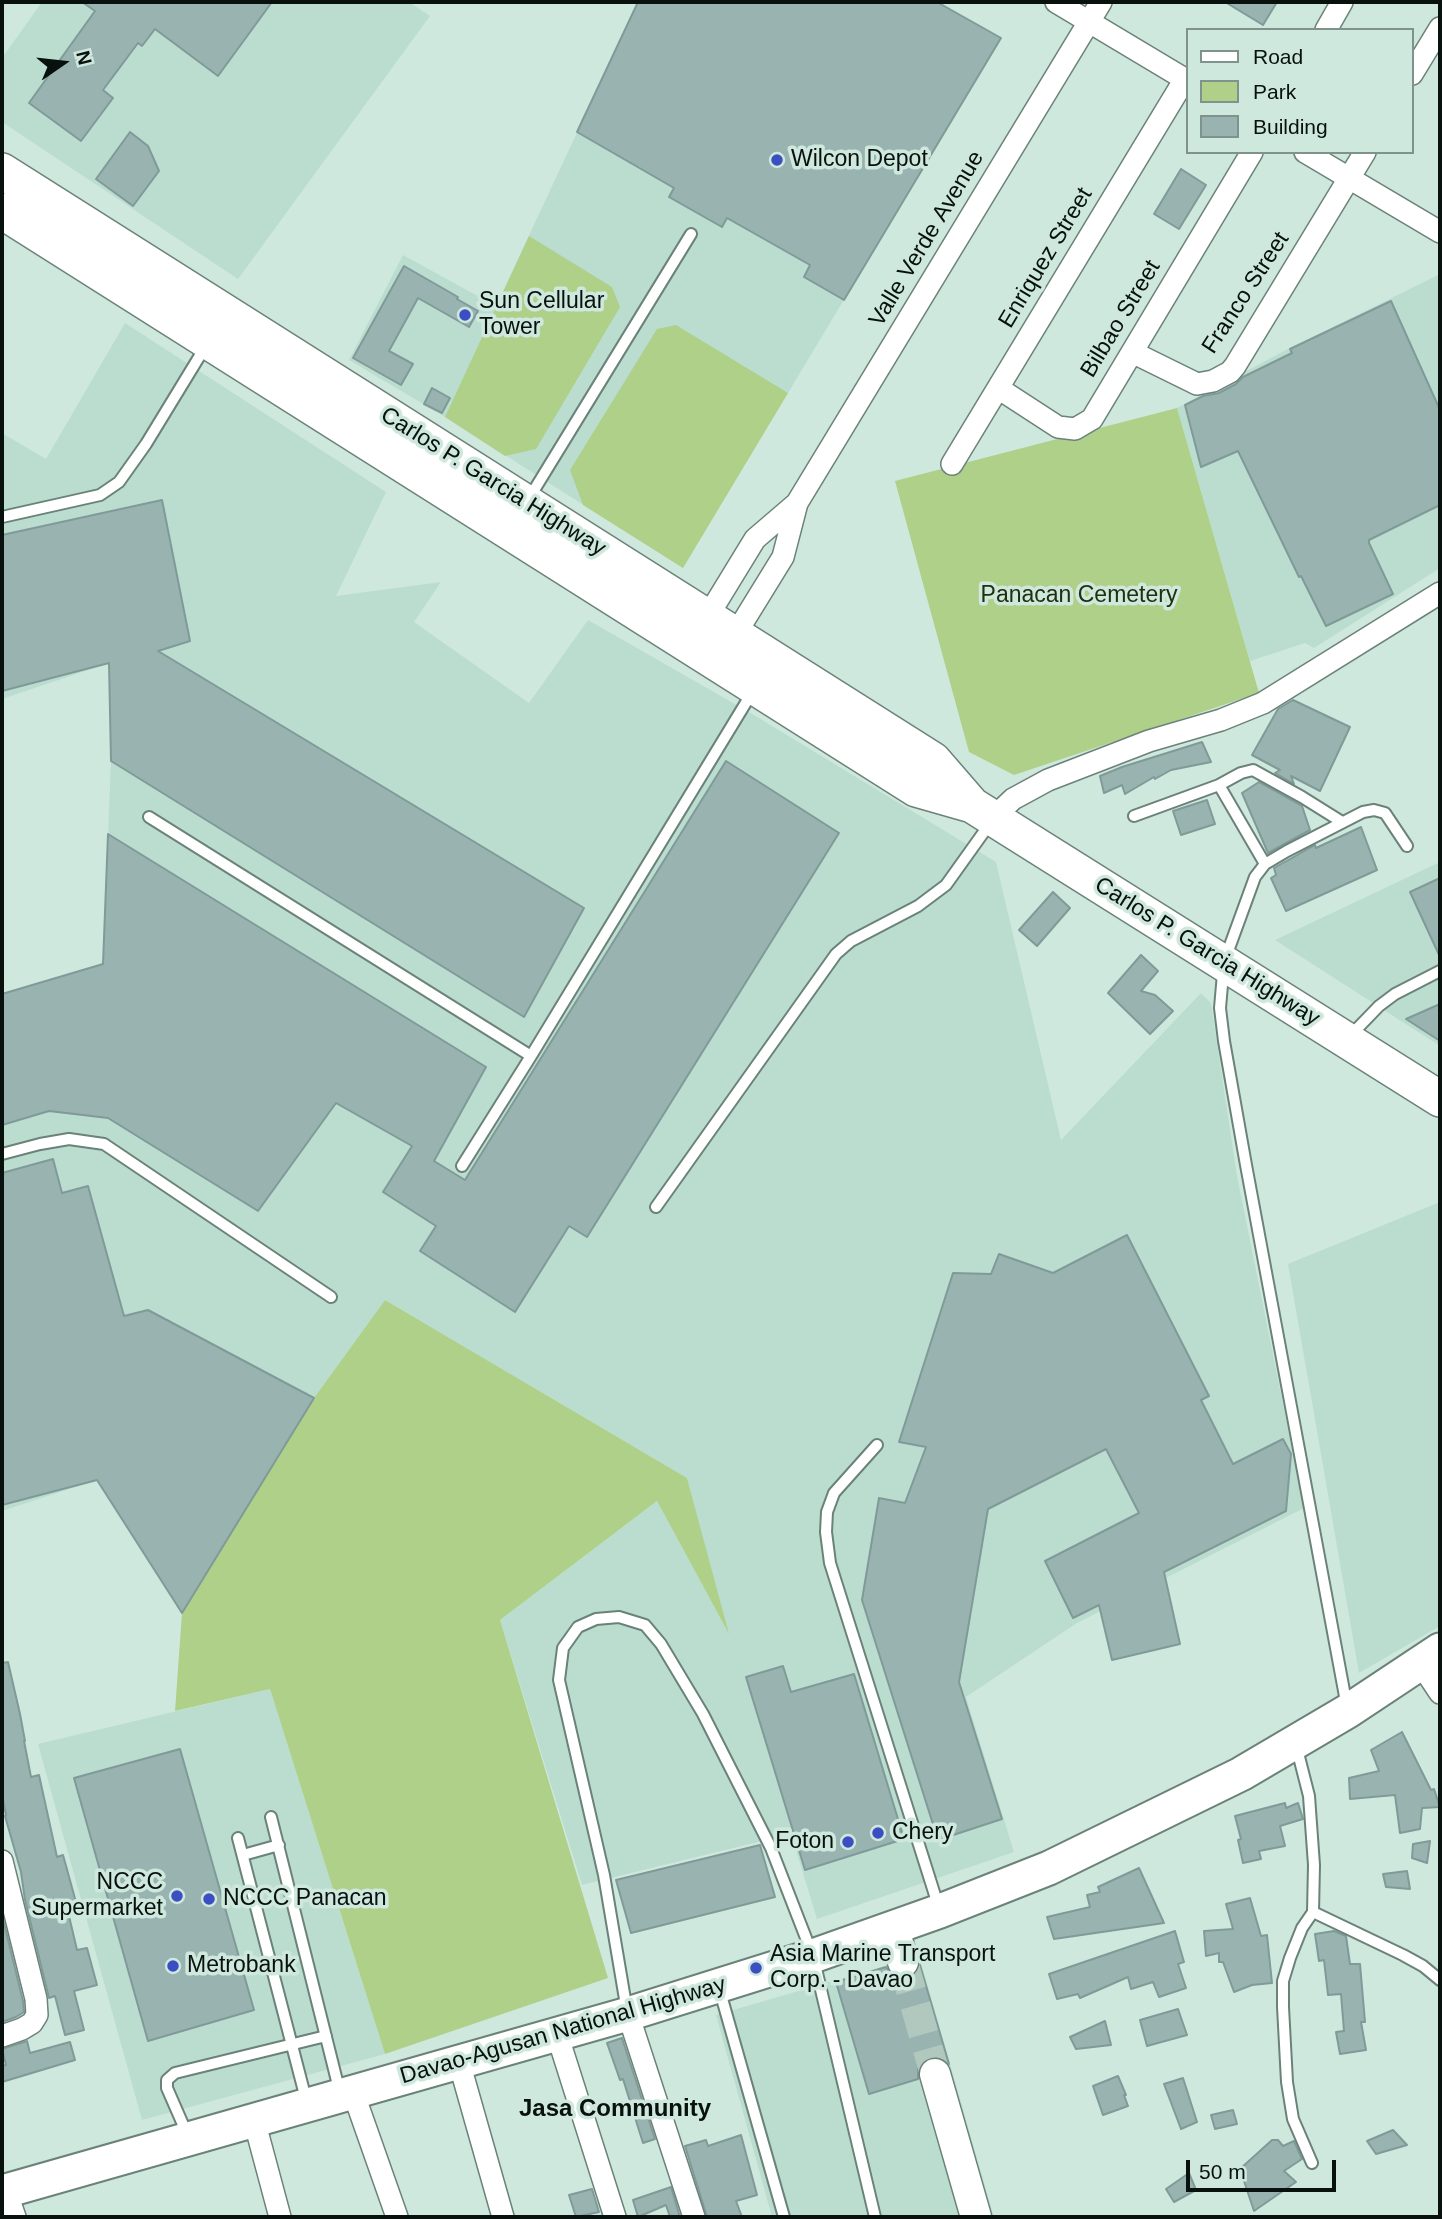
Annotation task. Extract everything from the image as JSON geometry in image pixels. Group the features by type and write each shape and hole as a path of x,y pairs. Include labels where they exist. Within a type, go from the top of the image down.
{"highway":[{"path":"3,212 13,178"},
{"name":"Carlos P. Garcia Highway","path":"13,178 527,503 712,640"},
{"name":"Carlos P. Garcia Highway","path":"3,212 209,342 712,640 764,673 916,789 983,812 1440,1099"}],"main road":[{"name":"Davao-Agusan National Highway","path":"8,2200 189,2139 628,2014 813,1956 1003,1887 1073,1857 1186,1802 1296,1743 1430,1656"},
{"path":"894,1928 903,1962"},
{"path":"935,2074 976,2217"}],"street":[{"path":"1056,2 1186,80"},
{"name":"Valle Verde Avenue","path":"712,640 769,579 783,557 797,503 1101,2"},
{"path":"1326,28 1342,2"},
{"path":"1414,71 1440,28"},
{"name":"Enriquez Street","path":"952,464 1186,80"},
{"name":"Bilbao Street","path":"998,388 1058,427 1075,429 1092,419 1251,154"},
{"path":"1308,154 1349,179 1437,225"},
{"name":"Franco Street","path":"1132,352 1197,384 1213,382 1230,372 1364,154"},
{"name":"Valle Verde Avenue","path":"712,640 742,562 755,539 797,503"},
{"path":"742,562 769,579"},
{"path":"983,812 1048,780 1149,741 1221,720 1263,703 1440,593"},
{"path":"1430,1656 1440,1693"},
{"path":"2,1861 36,1999 37,2015 32,2023 2,2036"},
{"path":"628,2014 694,2217"},
{"path":"557,2034 615,2217"},
{"path":"458,2062 503,2217"},
{"path":"347,2094 397,2217"},
{"path":"254,2120 280,2217"}],"lane":[{"path":"527,503 691,234"},
{"path":"2,517 100,495 119,482 146,444 209,342"},
{"path":"462,1166 764,673"},
{"path":"1134,816 1253,770 1342,822"},
{"path":"1219,785 1265,864"},
{"path":"1348,1711 1220,1008 1224,962 1255,877 1265,864 1342,822 1374,810 1385,813 1407,845"},
{"path":"656,1207 836,954 850,941 918,906 946,886 983,812"},
{"path":"149,817 531,1056"},
{"path":"1346,1040 1387,1000 1440,971"},
{"path":"2,1154 69,1139 104,1144 331,1297"},
{"path":"877,1445 834,1493 827,1512 826,1532 830,1563 940,1911"},
{"path":"628,2014 604,1875 559,1680 563,1648 578,1628 596,1619 619,1616 645,1625 661,1644 703,1714 771,1848 813,1956 875,2217"},
{"path":"1296,1743 1309,1796 1314,1864 1313,1912 1302,1928 1290,1958 1283,1981 1283,2007 1287,2082 1293,2119 1312,2163"},
{"path":"271,1817 326,2036 347,2094"},
{"path":"238,1838 307,2105"},
{"path":"243,1855 279,1845"},
{"path":"1313,1912 1403,1955 1440,1980"},
{"path":"719,1985 784,2217"},
{"path":"189,2139 167,2088 167,2080 176,2073 326,2036"}],"shaded area":[{"path":"42,2 409,2 430,16 238,279 2,122 2,58"},
{"path":"638,2 937,2 1001,38 683,568 445,417 349,360 403,255 496,306"},
{"path":"1440,274 1440,568 1314,648 1305,643 1250,661 1177,408 1284,351"},
{"path":"125,323 386,492 336,596 441,582 414,622 529,703 588,620 754,715 996,862 1061,1140 1201,993 1211,1003 1237,1176 1304,1508 1077,1623 966,1697 1014,1852 817,1919 791,1834 582,1885 500,1620 657,1501 727,1630 687,1478 385,1300 314,1398 182,1613 97,1480 2,1511 2,994 103,964 111,761 109,663 2,699 2,433 46,459"},
{"path":"1440,862 1440,1046 1275,940"},
{"path":"1440,1202 1440,1626 1359,1673 1288,1264"},
{"name":"NCCC Panacan","path":"270,1689 385,2054 142,2120 38,1744"},
{"path":"919,1956 994,2217 772,2217 716,2015"}],"green space":[{"path":"529,236 612,287 620,307 536,449 505,456 445,417"},
{"path":"676,325 788,393 683,568 583,505 570,470 657,329"},
{"name":"Panacan Cemetery","path":"1177,408 1259,693 1014,775 969,752 895,481"},
{"path":"385,1300 687,1478 729,1634 657,1501 500,1620 608,1978 385,2054 270,1689 175,1711 182,1613 314,1398"}],"building":[{"path":"82,2 272,2 218,76 155,29 142,46 138,43 103,90 113,98 81,141 29,103 95,11"},
{"name":"Wilcon Depot","path":"638,2 937,2 1001,38 844,300 804,277 810,265 727,218 722,227 669,197 674,188 577,132"},
{"path":"1225,2 1277,2 1263,25"},
{"path":"130,132 148,146 159,171 133,206 96,179"},
{"path":"1181,169 1206,185 1179,229 1154,214"},
{"path":"404,266 478,311 469,327 418,298 389,351 413,364 401,385 353,358"},
{"path":"1391,301 1440,410 1440,505 1369,540 1393,594 1326,626 1301,576 1299,577 1238,451 1201,467 1185,405 1203,396 1219,393 1243,377 1292,353 1290,349"},
{"path":"432,388 450,398 442,413 424,404"},
{"path":"162,500 190,641 158,651 584,908 524,1017 111,761 109,663 2,691 2,535"},
{"path":"1293,700 1350,727 1320,791 1291,776 1294,784 1275,773 1280,770 1252,755 1278,709"},
{"path":"1202,742 1211,762 1171,770 1125,794 1122,785 1104,793 1100,776"},
{"path":"726,761 839,833 587,1237 569,1226 515,1312 420,1251 436,1226 383,1192 412,1146 336,1103 258,1211 108,1118 49,1111 2,1125 2,994 103,964 108,834 486,1067 434,1161 465,1180"},
{"path":"1259,782 1302,806 1310,830 1268,853 1242,793"},
{"path":"1207,800 1215,824 1181,835 1173,811"},
{"path":"1361,827 1377,870 1286,911 1271,878 1276,875 1274,868 1315,845 1316,848"},
{"path":"1440,878 1440,957 1410,892"},
{"path":"1053,892 1070,908 1037,946 1019,930"},
{"path":"1141,955 1158,971 1141,991 1155,995 1173,1011 1150,1034 1108,993"},
{"path":"1440,1004 1440,1041 1406,1019"},
{"path":"53,1159 62,1193 88,1186 124,1316 148,1310 314,1398 182,1613 97,1480 2,1505 2,1173"},
{"path":"1127,1235 1209,1396 1201,1400 1233,1464 1283,1439 1291,1454 1286,1511 1164,1572 1180,1644 1112,1660 1099,1605 1073,1618 1045,1561 1139,1513 1106,1449 988,1509 959,1682 1002,1819 938,1840 862,1600 879,1498 905,1503 926,1447 899,1442 953,1273 991,1274 999,1254 1053,1273"},
{"path":"8,1662 31,1777 39,1775 57,1857 63,1855 79,1913 69,1916 77,1950 87,1948 97,1985 74,1991 84,2030 65,2035 55,1996 49,1998 25,1900 21,1872 5,1816 2,1795 2,1663"},
{"path":"783,1666 791,1692 854,1674 904,1839 805,1870 746,1677"},
{"path":"1402,1732 1431,1790 1434,1789 1440,1807 1422,1808 1420,1829 1400,1833 1395,1795 1350,1799 1349,1778 1379,1771 1371,1750"},
{"path":"180,1749 254,2010 148,2041 74,1778"},
{"path":"1285,1803 1286,1808 1298,1803 1303,1819 1280,1826 1285,1846 1259,1851 1261,1859 1243,1863 1235,1816"},
{"path":"1430,1841 1427,1863 1412,1858 1413,1844"},
{"path":"760,1845 775,1897 631,1933 616,1880"},
{"path":"1139,1868 1164,1923 1054,1939 1047,1917 1090,1907 1087,1895 1100,1892 1098,1887"},
{"path":"1407,1871 1410,1889 1386,1887 1383,1874"},
{"path":"1250,1898 1261,1936 1267,1935 1272,1983 1252,1985 1234,1992 1223,1962 1219,1962 1219,1953 1206,1956 1204,1931 1233,1929 1226,1904"},
{"path":"2,1915 24,2012 2,2022"},
{"path":"1175,1931 1184,1962 1178,1964 1186,1988 1159,1997 1153,1982 1131,1989 1128,1977 1080,1998 1078,1994 1057,1999 1049,1974"},
{"path":"1334,1931 1346,1936 1350,1964 1360,1964 1365,2022 1361,2022 1366,2050 1340,2054 1336,2032 1344,2031 1341,1994 1328,1995 1324,1960 1319,1961 1315,1934"},
{"path":"920,1965 949,2064 940,2057 930,2057 923,2061 918,2069 918,2079 869,2094 836,1982 886,1967 891,1975 898,1979 907,1979 916,1974"},
{"path":"1178,2009 1187,2035 1147,2046 1140,2020"},
{"path":"1105,2021 1111,2045 1076,2049 1070,2037"},
{"path":"622,2038 655,2139 643,2143 623,2079 620,2080 607,2043"},
{"path":"27,2041 30,2053 70,2042 75,2060 2,2082 2,2066 6,2065 2,2049"},
{"path":"1118,2076 1128,2106 1103,2115 1093,2086"},
{"path":"1183,2078 1197,2122 1181,2129 1164,2084"},
{"path":"1233,2110 1237,2124 1215,2129 1211,2115"},
{"path":"1393,2130 1407,2145 1376,2154 1367,2141"},
{"path":"741,2135 757,2195 736,2201 742,2217 707,2217 685,2146 706,2140 708,2146"},
{"path":"1272,2140 1278,2140 1283,2146 1294,2141 1302,2159 1284,2171 1296,2182 1254,2211 1240,2169"},
{"path":"1189,2173 1196,2190 1174,2202 1166,2189"},
{"path":"671,2187 680,2217 670,2217 666,2205 638,2217 633,2200"},
{"path":"592,2189 599,2212 576,2217 569,2195"}],"tunnel":[{"path":"903,1962 935,2074"}],"place":[{"name":"Wilcon Depot","path":"777,160"},
{"name":"Sun Cellular Tower","path":"465,315"},
{"name":"Chery","path":"878,1833"},
{"name":"Foton","path":"848,1842"},
{"name":"NCCC Supermarket","path":"177,1896"},
{"name":"NCCC Panacan","path":"209,1899"},
{"name":"Metrobank","path":"173,1966"},
{"name":"Asia Marine Transport Corp. - Davao","path":"756,1968"}],"district":[{"name":"Jasa Community","path":"615,2109"}]}
